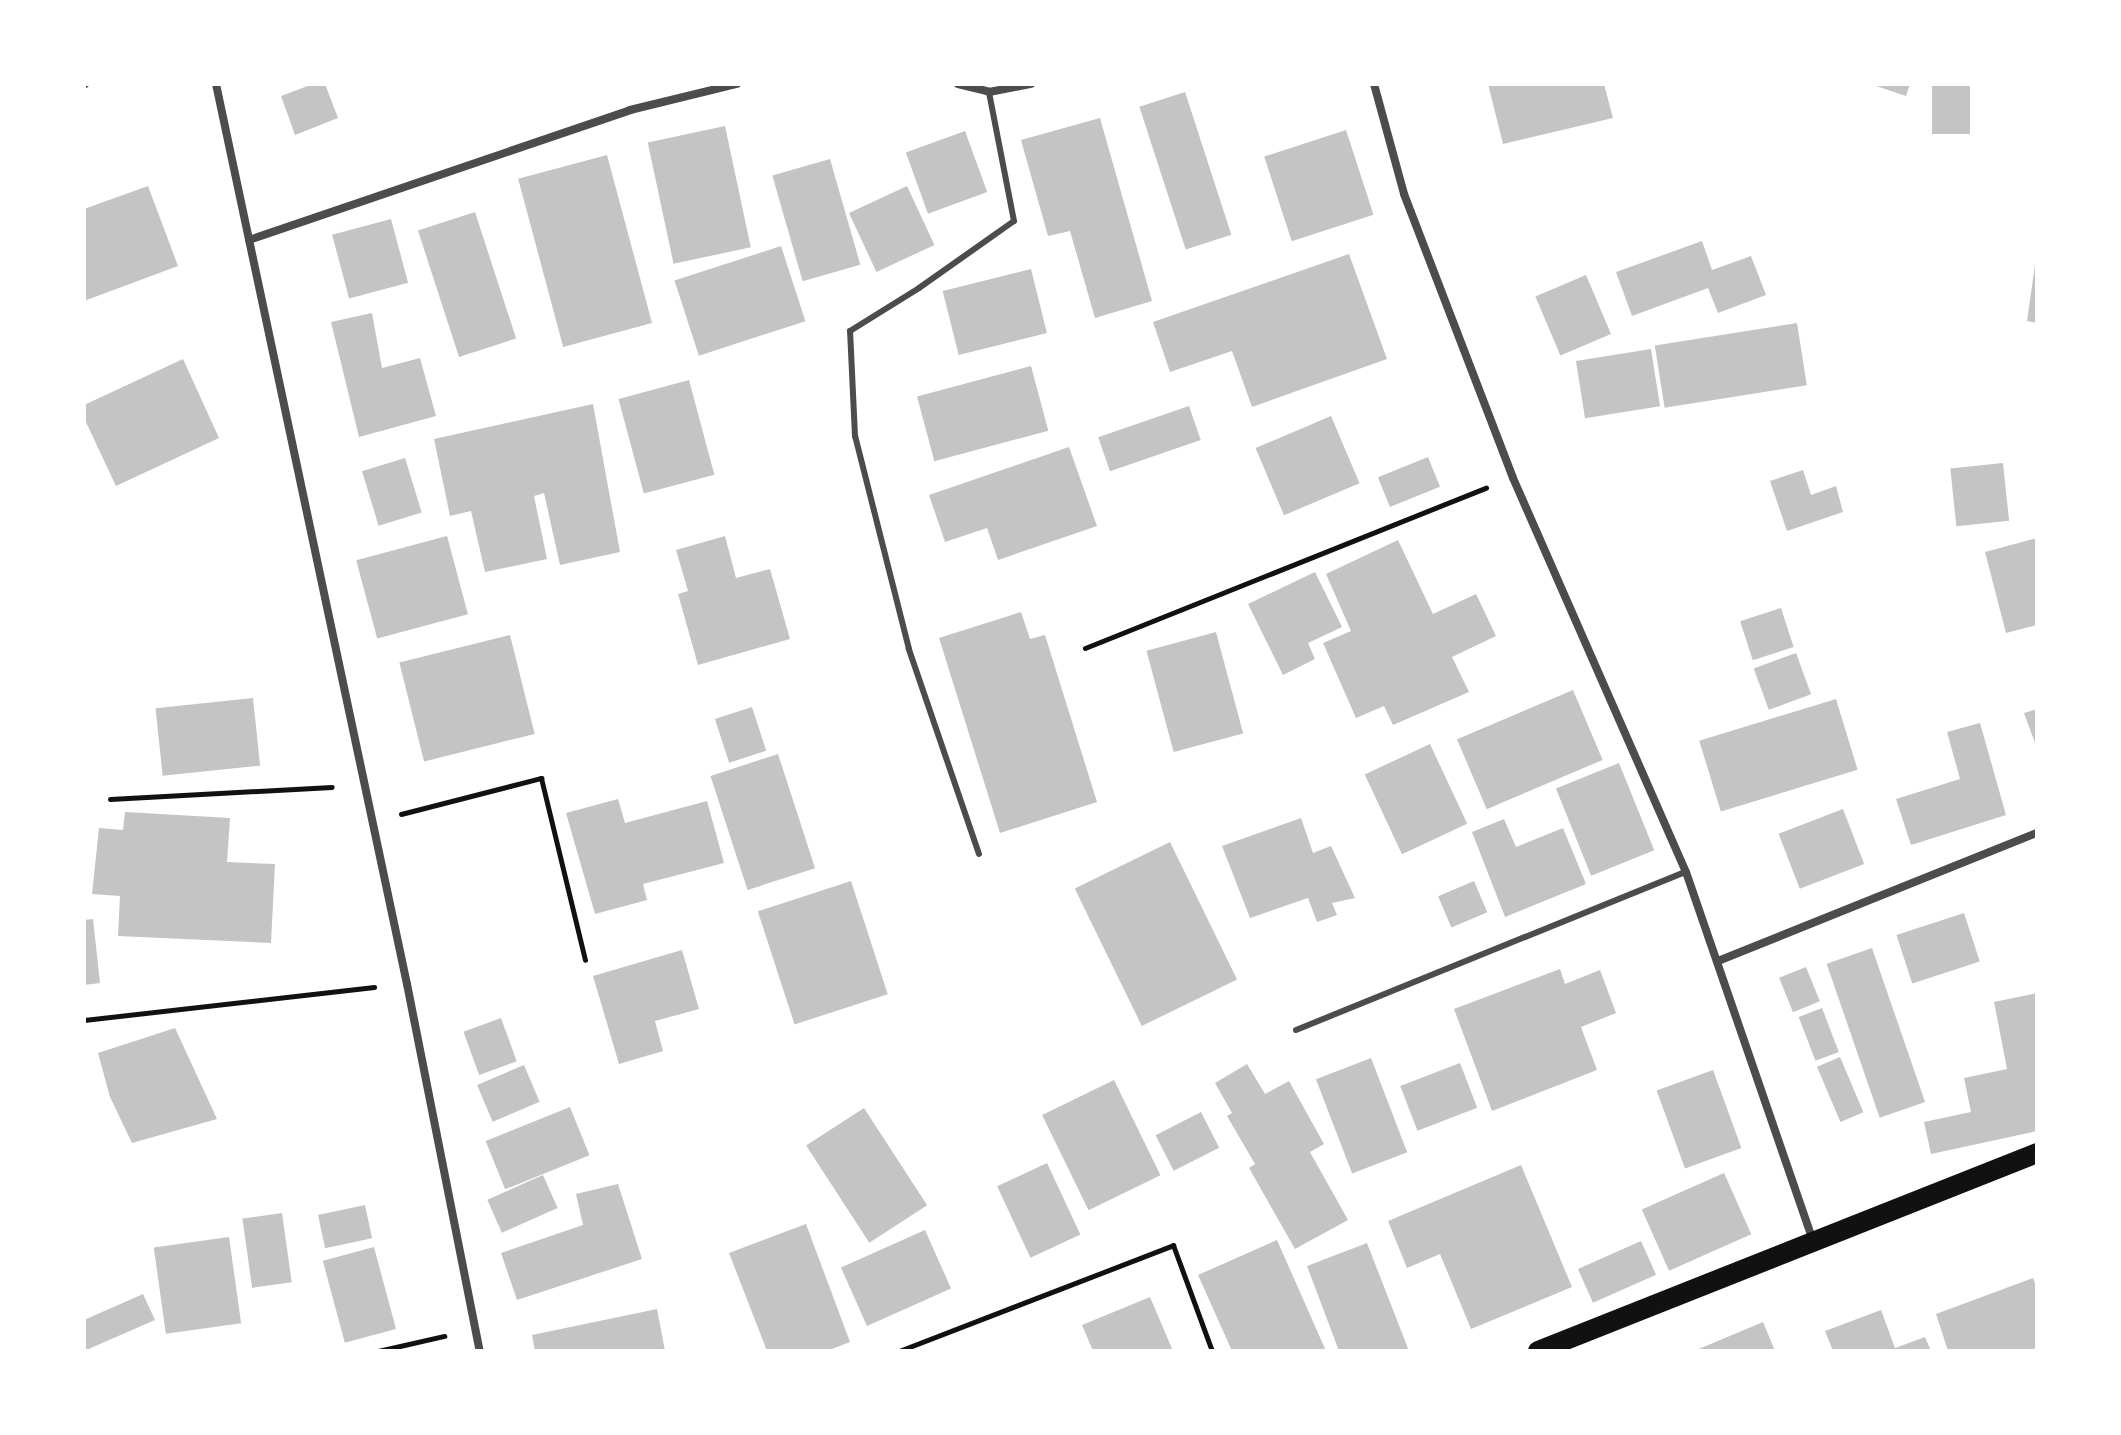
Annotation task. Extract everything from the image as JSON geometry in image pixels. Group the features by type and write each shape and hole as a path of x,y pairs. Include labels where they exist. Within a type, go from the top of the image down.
{"main road":[{"path":"1538,1351 2037,1153"}],"street":[{"path":"216,84 407,984 480,1351"},
{"path":"249,240 630,110 737,84"},
{"path":"958,84 989,92 1031,84"},
{"path":"1374,84 1404,194 1513,478 1686,872 1813,1241"},
{"path":"1718,961 2037,833"}],"lane":[{"path":"979,854 909,649 855,436 850,331 919,288 1014,221 989,92"},
{"path":"1296,1030 1686,872"}],"path":[{"path":"1085,648 1513,478"},
{"path":"373,822 541,778 585,960"},
{"path":"110,799 365,785"},
{"path":"84,1020 407,984"},
{"path":"899,1351 1173,1245 1212,1351"},
{"path":"378,1351 476,1329"}],"building":[{"path":"313,84 325,84 338,118 295,135 281,96"},
{"path":"1488,84 1604,84 1613,118 1503,144"},
{"path":"1870,84 1910,84 1906,96"},
{"path":"1932,84 1970,84 1970,134 1932,134"},
{"path":"1185,92 1231,235 1186,249 1139,107"},
{"path":"1100,118 1152,301 1095,318 1070,231 1048,236 1021,140"},
{"path":"725,126 751,247 674,264 648,142"},
{"path":"1346,130 1374,215 1292,241 1264,157"},
{"path":"965,131 987,192 928,214 906,153"},
{"path":"607,155 652,323 563,347 518,179"},
{"path":"830,159 860,265 803,281 772,176"},
{"path":"148,186 178,266 84,301 84,209"},
{"path":"907,186 934,245 876,272 849,213"},
{"path":"475,212 516,338 459,357 418,231"},
{"path":"391,219 408,283 349,299 332,235"},
{"path":"1702,241 1712,270 1751,256 1766,295 1718,313 1708,288 1632,316 1616,272"},
{"path":"781,246 805,321 699,356 674,281"},
{"path":"1349,254 1387,359 1252,407 1232,351 1170,372 1153,322"},
{"path":"2037,265 2037,323 2027,321"},
{"path":"1031,269 1047,333 959,355 943,291"},
{"path":"1586,275 1611,334 1560,355 1535,296"},
{"path":"372,313 382,368 420,358 436,416 359,437 331,322"},
{"path":"1797,323 1807,385 1665,408 1655,346"},
{"path":"1651,349 1660,406 1585,418 1576,361"},
{"path":"183,359 219,438 116,486 84,418 84,405"},
{"path":"1031,366 1048,431 934,461 917,397"},
{"path":"689,380 714,475 644,494 618,399"},
{"path":"593,404 620,552 560,565 544,493 534,496 547,559 485,572 471,511 450,516 434,439"},
{"path":"1189,406 1201,440 1110,471 1098,437"},
{"path":"1331,416 1360,483 1284,515 1256,448"},
{"path":"1069,447 1097,526 998,560 987,528 945,542 929,495"},
{"path":"1428,457 1440,487 1390,507 1378,477"},
{"path":"405,458 422,513 379,526 362,471"},
{"path":"2003,463 2009,521 1956,526 1950,469"},
{"path":"1803,470 1811,495 1836,486 1843,512 1787,531 1770,481"},
{"path":"447,536 468,614 377,639 356,560"},
{"path":"725,536 736,578 770,569 790,639 698,665 678,594 688,591 676,550"},
{"path":"2037,538 2037,625 2006,633 1985,552"},
{"path":"1398,540 1433,614 1476,594 1496,636 1452,657 1469,692 1393,725 1384,706 1356,718 1323,643 1351,631 1326,574"},
{"path":"1315,572 1342,627 1308,643 1315,659 1283,675 1248,604"},
{"path":"1781,608 1794,647 1753,660 1740,621"},
{"path":"1021,612 1030,639 1045,635 1097,802 1000,833 939,638"},
{"path":"1216,632 1243,733 1174,752 1146,651"},
{"path":"510,635 535,734 424,762 399,663"},
{"path":"1796,653 1811,694 1769,710 1754,668"},
{"path":"1573,690 1603,760 1487,809 1457,739"},
{"path":"253,698 260,766 163,776 156,708"},
{"path":"1836,699 1858,770 1721,812 1699,741"},
{"path":"752,707 766,751 729,763 715,719"},
{"path":"2037,709 2037,748 2024,713"},
{"path":"1980,723 2006,815 1911,845 1896,799 1960,779 1947,732"},
{"path":"1430,744 1467,824 1402,854 1365,774"},
{"path":"778,754 815,868 748,890 710,776"},
{"path":"1619,763 1654,850 1591,876 1556,788"},
{"path":"618,799 625,823 707,801 724,863 643,884 647,900 595,914 566,813"},
{"path":"1843,809 1864,864 1800,889 1779,834"},
{"path":"125,812 230,818 227,862 275,864 271,943 118,936 120,896 92,894 99,828 123,830"},
{"path":"1301,818 1313,853 1331,846 1355,898 1332,903 1337,915 1317,922 1308,898 1250,918 1222,846"},
{"path":"1504,819 1516,847 1563,828 1586,884 1505,917 1472,832"},
{"path":"1170,842 1237,980 1142,1026 1075,888"},
{"path":"851,881 888,994 795,1024 758,911"},
{"path":"1474,881 1487,912 1451,928 1438,896"},
{"path":"1964,913 1980,962 1912,983 1896,935"},
{"path":"93,919 100,983 84,985 84,920"},
{"path":"1872,948 1925,1102 1880,1118 1827,964"},
{"path":"682,950 699,1009 655,1021 663,1051 619,1064 593,976"},
{"path":"1806,967 1820,1001 1793,1012 1779,978"},
{"path":"1560,969 1565,984 1600,970 1616,1013 1581,1027 1597,1070 1492,1111 1454,1009"},
{"path":"2037,993 2037,1131 1931,1154 1924,1122 1971,1112 1964,1078 2007,1069 1994,1002"},
{"path":"1822,1008 1839,1052 1816,1061 1799,1017"},
{"path":"501,1018 517,1061 479,1075 463,1032"},
{"path":"175,1028 217,1119 132,1143 110,1097 98,1053"},
{"path":"1840,1057 1863,1112 1840,1122 1817,1067"},
{"path":"1371,1058 1407,1152 1352,1173 1316,1079"},
{"path":"1460,1063 1477,1108 1417,1131 1400,1086"},
{"path":"1247,1064 1265,1094 1289,1081 1324,1144 1310,1152 1348,1220 1295,1249 1249,1168 1255,1164 1227,1116 1232,1113 1215,1083"},
{"path":"524,1065 540,1102 493,1122 477,1085"},
{"path":"1713,1070 1741,1148 1685,1169 1657,1091"},
{"path":"1114,1080 1160,1175 1089,1210 1042,1115"},
{"path":"570,1107 589,1155 505,1189 486,1141"},
{"path":"864,1108 927,1205 869,1243 806,1146"},
{"path":"1201,1112 1219,1148 1174,1171 1156,1135"},
{"path":"1047,1163 1080,1235 1031,1258 997,1186"},
{"path":"1521,1165 1572,1287 1471,1329 1440,1254 1407,1268 1388,1221"},
{"path":"1724,1173 1751,1234 1669,1271 1642,1210"},
{"path":"543,1175 558,1208 502,1233 487,1200"},
{"path":"618,1184 642,1259 517,1300 501,1253 583,1225 576,1194"},
{"path":"365,1205 372,1238 325,1248 318,1215"},
{"path":"282,1213 292,1282 252,1288 242,1219"},
{"path":"806,1224 850,1342 827,1351 767,1351 729,1253"},
{"path":"925,1230 951,1288 867,1326 841,1267"},
{"path":"229,1237 241,1323 166,1334 154,1248"},
{"path":"1277,1240 1326,1351 1232,1351 1198,1275"},
{"path":"1641,1241 1656,1275 1593,1303 1578,1269"},
{"path":"1367,1243 1409,1351 1339,1351 1307,1266"},
{"path":"374,1247 396,1329 345,1343 323,1261"},
{"path":"2033,1278 2037,1288 2037,1351 1948,1351 1936,1314"},
{"path":"143,1294 155,1320 84,1351 84,1320"},
{"path":"1150,1297 1173,1351 1093,1351 1082,1325"},
{"path":"657,1309 665,1351 535,1351 532,1335"},
{"path":"1881,1310 1895,1348 1925,1337 1931,1351 1833,1351 1825,1331"},
{"path":"1763,1322 1775,1351 1694,1351"}]}
